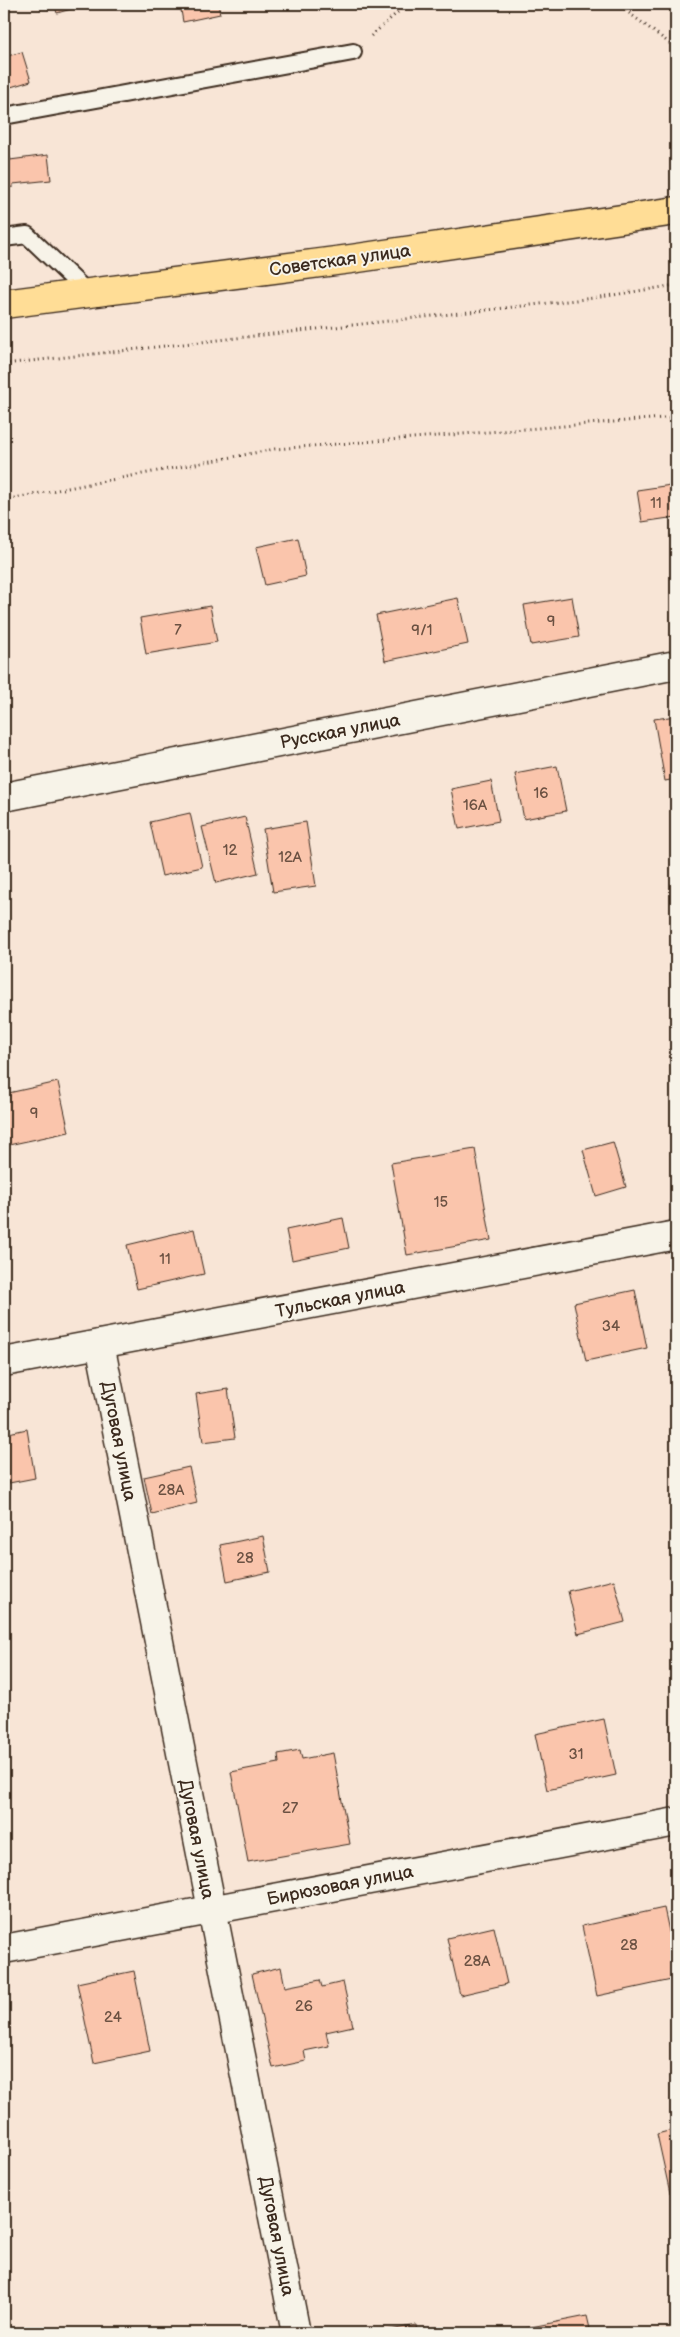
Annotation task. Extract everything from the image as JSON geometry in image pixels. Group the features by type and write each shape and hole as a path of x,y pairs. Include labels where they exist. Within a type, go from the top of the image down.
{"main road":[{"name":"Советская улица","path":"4,304 351,259 676,211"}],"street":[{"name":"Русская улица","path":"4,797 676,666"},
{"name":"Тульская улица","path":"4,1362 676,1235"},
{"name":"Дуговая улица","path":"100,1344 296,2333"},
{"name":"Бирюзовая улица","path":"4,1949 676,1822"}],"lane":[{"path":"4,116 353,52"},
{"path":"4,238 27,235 88,293"}],"path":[{"path":"353,52 408,4"},
{"path":"617,4 676,48"},
{"path":"4,364 594,298 676,285"},
{"path":"4,500 275,449 676,417"}],"building":[{"path":"54,4 89,4 57,13"},
{"path":"180,4 218,4 220,14 183,22"},
{"path":"22,52 31,81 4,89 4,57"},
{"path":"48,155 51,180 13,184 13,187 4,188 4,158 10,157 10,160"},
{"path":"671,485 676,517 642,522 637,490"},
{"path":"298,538 306,576 265,585 256,547"},
{"path":"572,597 579,637 531,645 524,605"},
{"path":"458,598 468,644 385,661 376,615"},
{"path":"210,606 217,642 146,654 140,618"},
{"path":"676,716 676,779 665,781 654,719"},
{"path":"557,766 566,811 524,819 515,774"},
{"path":"491,781 499,821 459,829 451,789"},
{"path":"190,813 202,867 162,876 150,822"},
{"path":"245,817 258,873 216,883 202,827"},
{"path":"306,822 316,886 273,892 263,829"},
{"path":"58,1082 69,1132 4,1146 4,1094"},
{"path":"613,1142 626,1187 596,1196 583,1150"},
{"path":"475,1149 491,1240 407,1255 391,1163"},
{"path":"343,1218 349,1248 292,1260 286,1230"},
{"path":"194,1229 204,1274 137,1289 127,1245"},
{"path":"635,1290 647,1348 586,1361 574,1303"},
{"path":"228,1389 235,1438 203,1442 196,1394"},
{"path":"27,1429 35,1478 4,1484 4,1434"},
{"path":"189,1467 197,1503 152,1514 144,1477"},
{"path":"263,1536 270,1572 227,1581 220,1545"},
{"path":"614,1580 625,1622 578,1634 568,1591"},
{"path":"604,1719 616,1775 547,1790 535,1734"},
{"path":"300,1750 302,1759 333,1753 350,1844 248,1862 231,1772 279,1763 278,1754"},
{"path":"664,1908 676,1964 676,1979 597,1996 582,1926"},
{"path":"494,1927 507,1984 460,1995 447,1938"},
{"path":"281,1967 285,1987 320,1980 322,1987 343,1982 353,2026 326,2032 329,2046 304,2051 306,2061 273,2068 252,1974"},
{"path":"134,1971 150,2051 94,2063 77,1983"},
{"path":"676,2129 676,2191 670,2193 657,2134"},
{"path":"587,2316 591,2333 527,2333 526,2328"},
{"path":"416,2325 417,2333 375,2333"}]}
